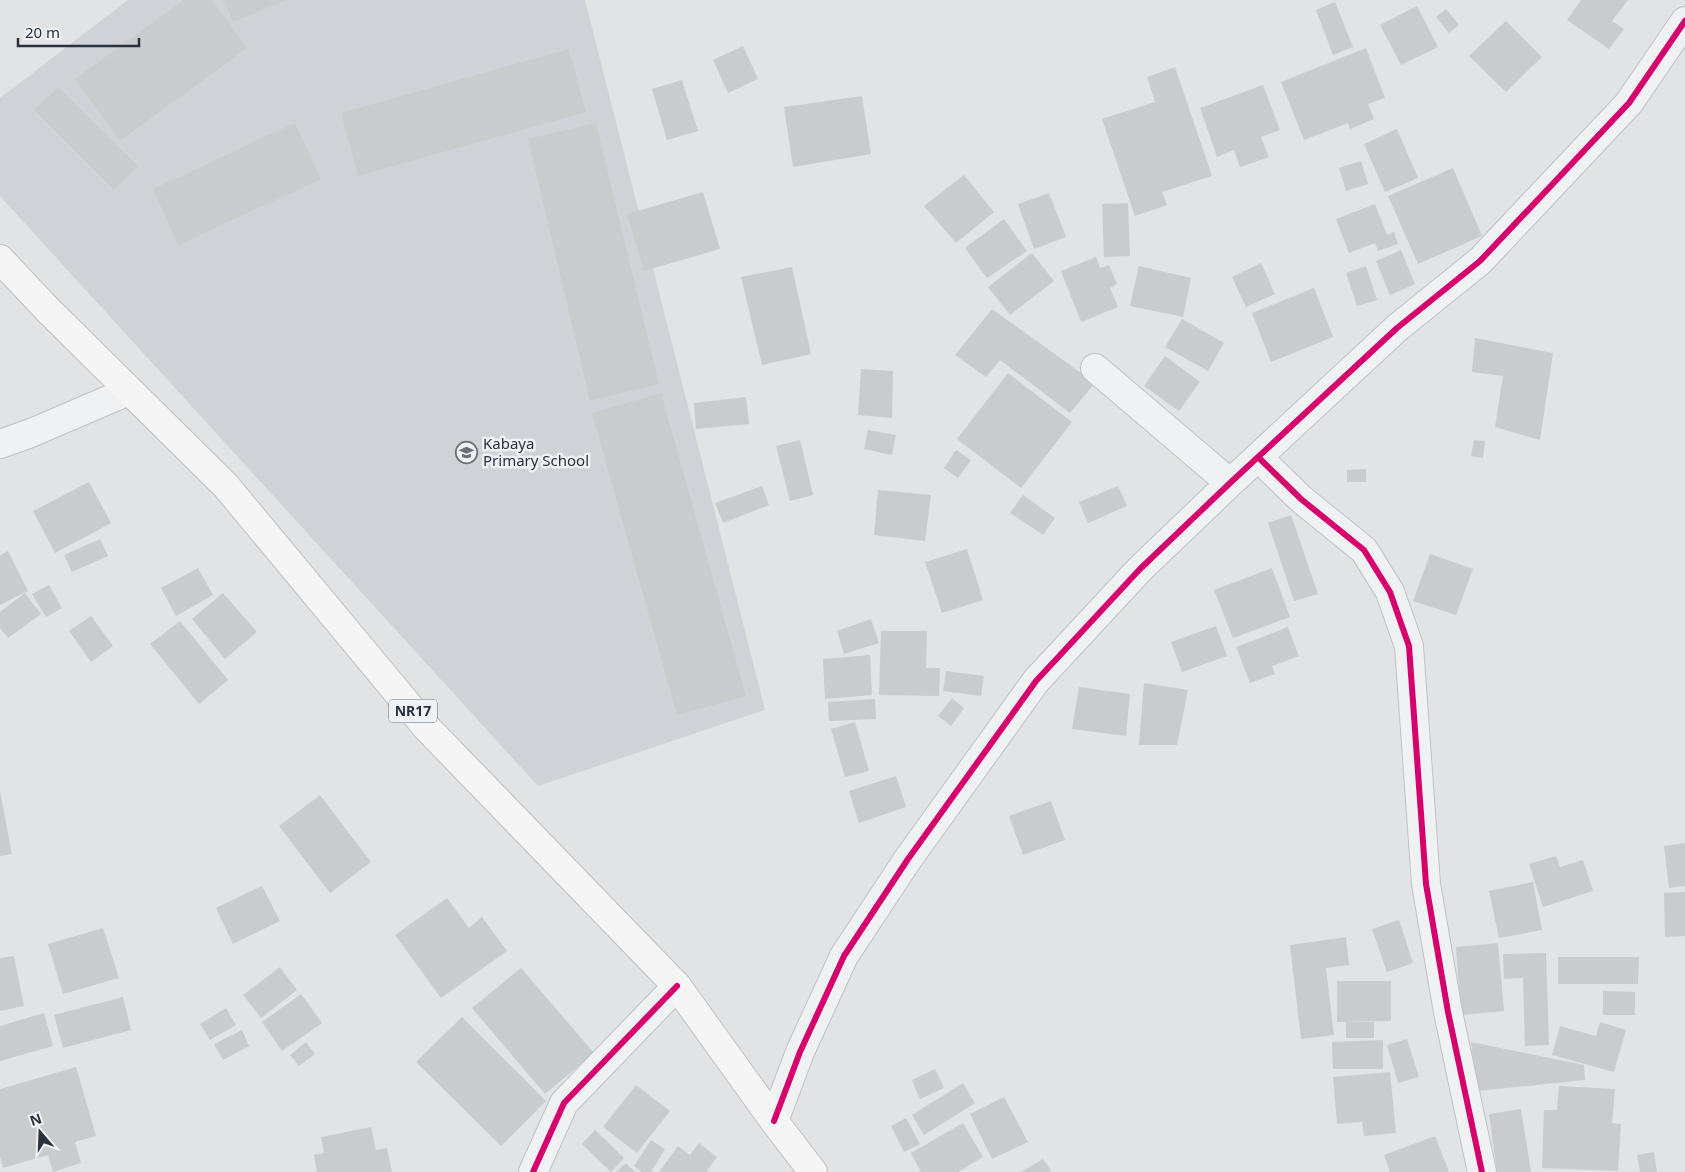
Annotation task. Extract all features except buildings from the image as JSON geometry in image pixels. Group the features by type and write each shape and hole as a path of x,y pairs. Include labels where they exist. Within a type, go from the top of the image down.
{"main road":[{"name":"NR17","path":"0,259 129,392 226,486 427,728 677,986 774,1122 813,1172"}],"street":[{"path":"774,1122 800,1052 844,956 908,859 1036,681 1140,569 1230,483 1398,328 1480,261 1630,103 1685,21"},
{"path":"1095,368 1230,483"},
{"path":"0,444 129,392"},
{"path":"1258,457 1301,499 1364,550 1390,592 1409,646 1426,884 1448,1012 1482,1172"},
{"path":"533,1172 564,1103 677,986"}],"shaded area":[{"name":"Kabaya Primary School","path":"128,0 585,0 765,710 538,786 0,196 0,98"}],"cycle path":[{"path":"774,1121 800,1052 844,956 908,859 1036,681 1140,569 1230,483 1397,328 1480,261 1629,103 1685,21"},
{"path":"1258,457 1301,499 1364,550 1390,592 1409,646 1426,884 1448,1012 1482,1172"},
{"path":"533,1172 564,1103 677,986"}],"place":[{"name":"Kabaya Primary School","path":"467,453"}]}
